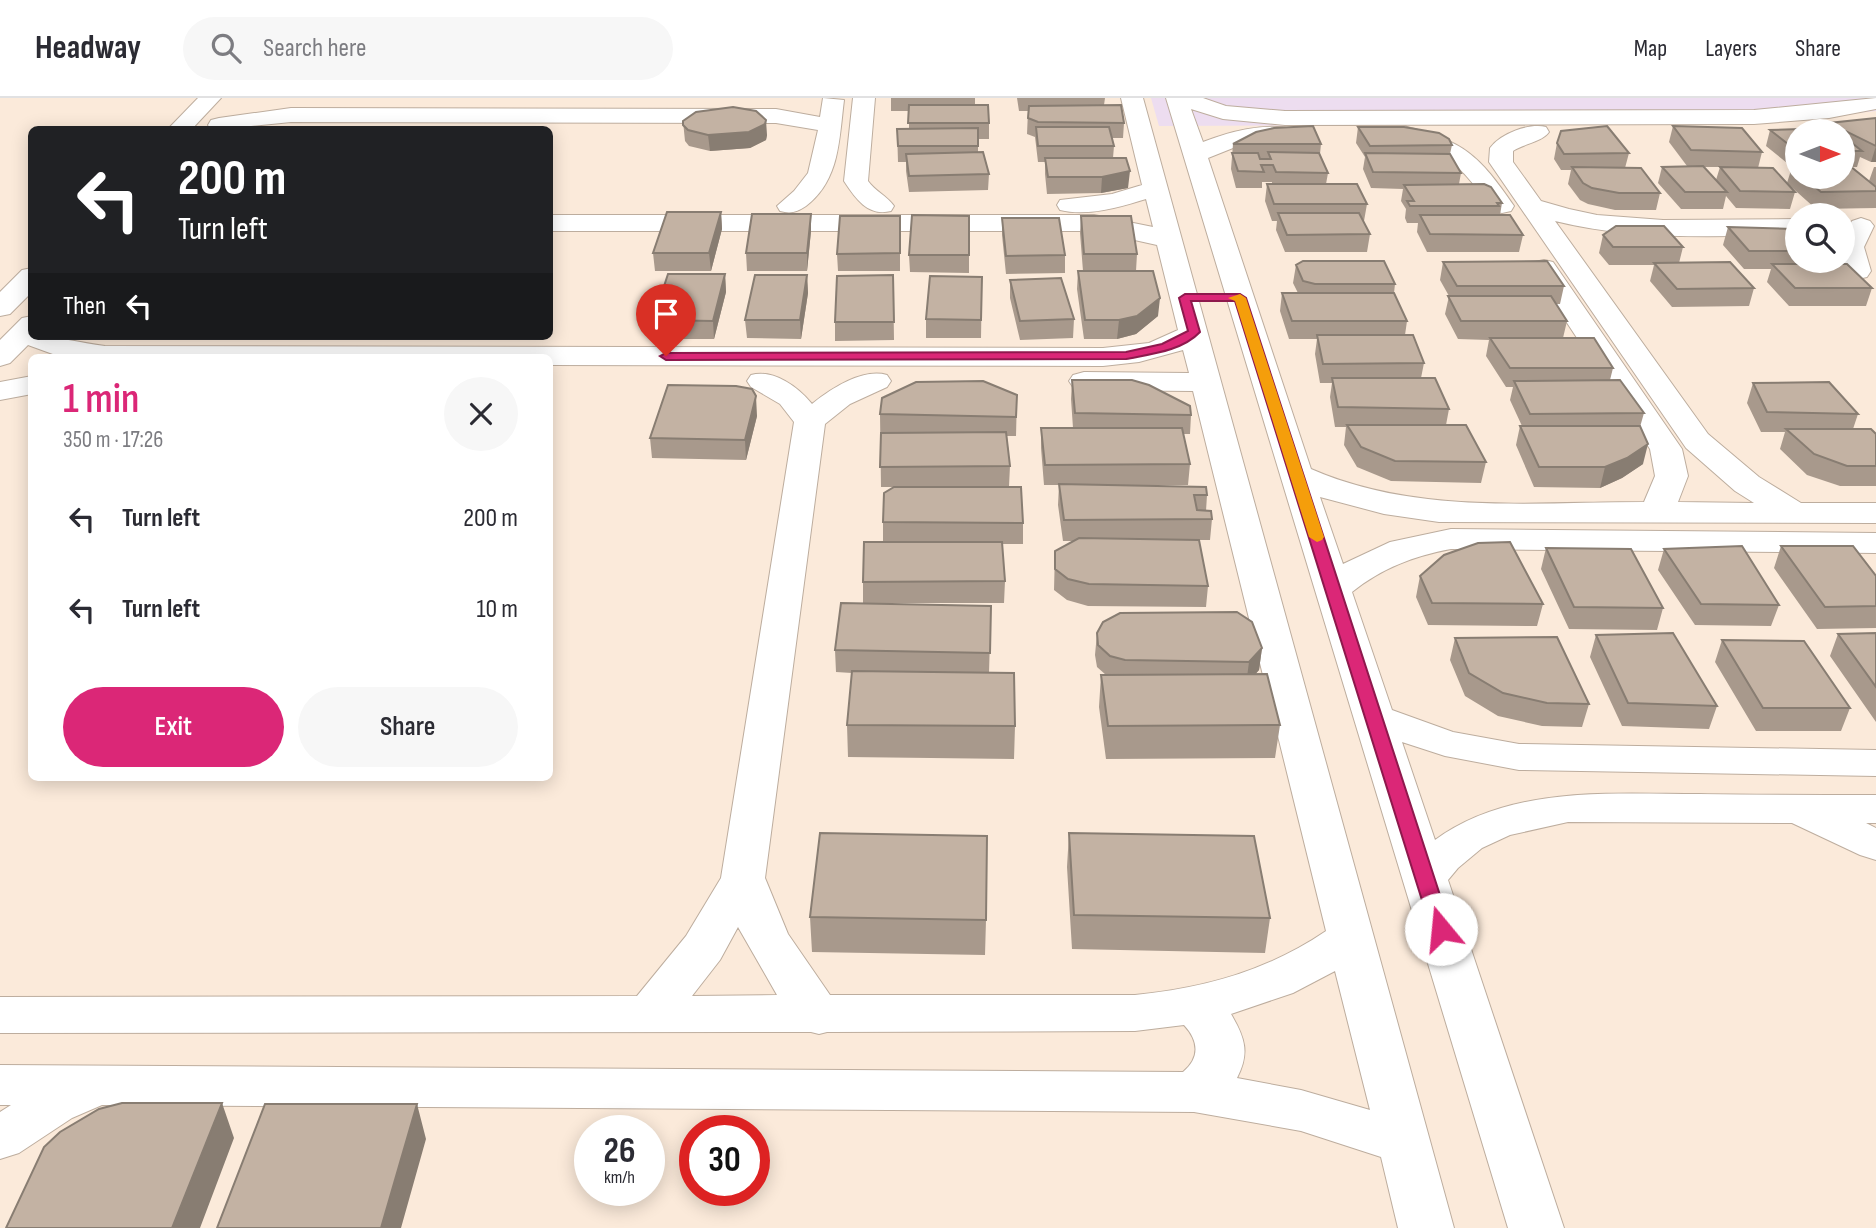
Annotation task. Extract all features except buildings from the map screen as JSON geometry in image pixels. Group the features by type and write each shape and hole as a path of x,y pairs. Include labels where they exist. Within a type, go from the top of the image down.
{"street":[{"path":"182,126 210,98"},
{"path":"218,126 244,98"},
{"path":"477,124 573,115 777,110 817,98"},
{"path":"789,206 818,181 834,98"},
{"path":"864,98 856,181 865,194 882,206"},
{"path":"1132,98 1426,1228"},
{"path":"1179,98 1238,114 1285,118 1713,118 1793,114 1876,102"},
{"path":"1179,98 1536,1228"},
{"path":"219,126 269,105 777,110 829,125"},
{"path":"269,105 496,126"},
{"path":"1238,114 1246,137"},
{"path":"531,126 573,115"},
{"path":"1195,155 1212,146 1246,137 1297,133 1800,130 1876,122"},
{"path":"1401,132 1446,146 1475,165 1659,438 1673,470 1669,490 1656,513"},
{"path":"1538,132 1515,139 1502,148 1501,162 1697,441 1727,470 1795,513"},
{"path":"818,181 823,186 836,188 850,186 856,181"},
{"path":"553,223 1092,214 1155,189"},
{"path":"553,207 882,206 1092,214 1171,241"},
{"path":"1532,206 1569,218 1622,228 1785,227"},
{"path":"1859,274 1851,247 1860,226"},
{"path":"1760,227 1785,236"},
{"path":"1561,247 1588,235 1622,228"},
{"path":"0,308 28,280"},
{"path":"1189,315 1240,298"},
{"path":"553,380 876,381 1105,369 1183,341 1189,315"},
{"path":"0,357 28,334"},
{"path":"41,340 58,353 82,354"},
{"path":"318,354 348,340"},
{"path":"423,340 428,348 443,354"},
{"path":"553,358 1105,369 1207,382"},
{"path":"762,381 791,398 810,421"},
{"path":"649,1015 703,948 743,878 810,421 839,398 876,381"},
{"path":"0,391 28,386"},
{"path":"1297,475 1357,499 1407,509 1445,526 1876,543"},
{"path":"1333,589 1365,564 1404,548 1445,526 1656,513 1876,513"},
{"path":"1374,718 1445,743 1482,752 1547,760 1876,764"},
{"path":"1547,760 1568,808"},
{"path":"1425,879 1442,857 1477,833 1520,817 1568,808 1876,809"},
{"path":"1797,809 1876,845"},
{"path":"743,878 753,912 769,946 819,1016"},
{"path":"0,1015 819,1016 1135,1013 1195,1006 1256,990 1293,975 1325,957 1352,936"},
{"path":"1194,1092 1216,1073 1222,1046 1208,1018 1195,1006"},
{"path":"0,1085 1194,1092 1236,1096 1300,1109 1362,1127 1404,1144"},
{"path":"0,1138 54,1104 96,1086"}],"shaded area":[{"path":"1151,98 1876,98 1876,111 1801,119 1704,124 1159,126"}],"slow traffic":[{"path":"1234,298 1240,298 1317,537"}],"route":[{"path":"666,356 1126,356 1183,341 1194,332 1185,298 1240,298 1441,929"}]}
